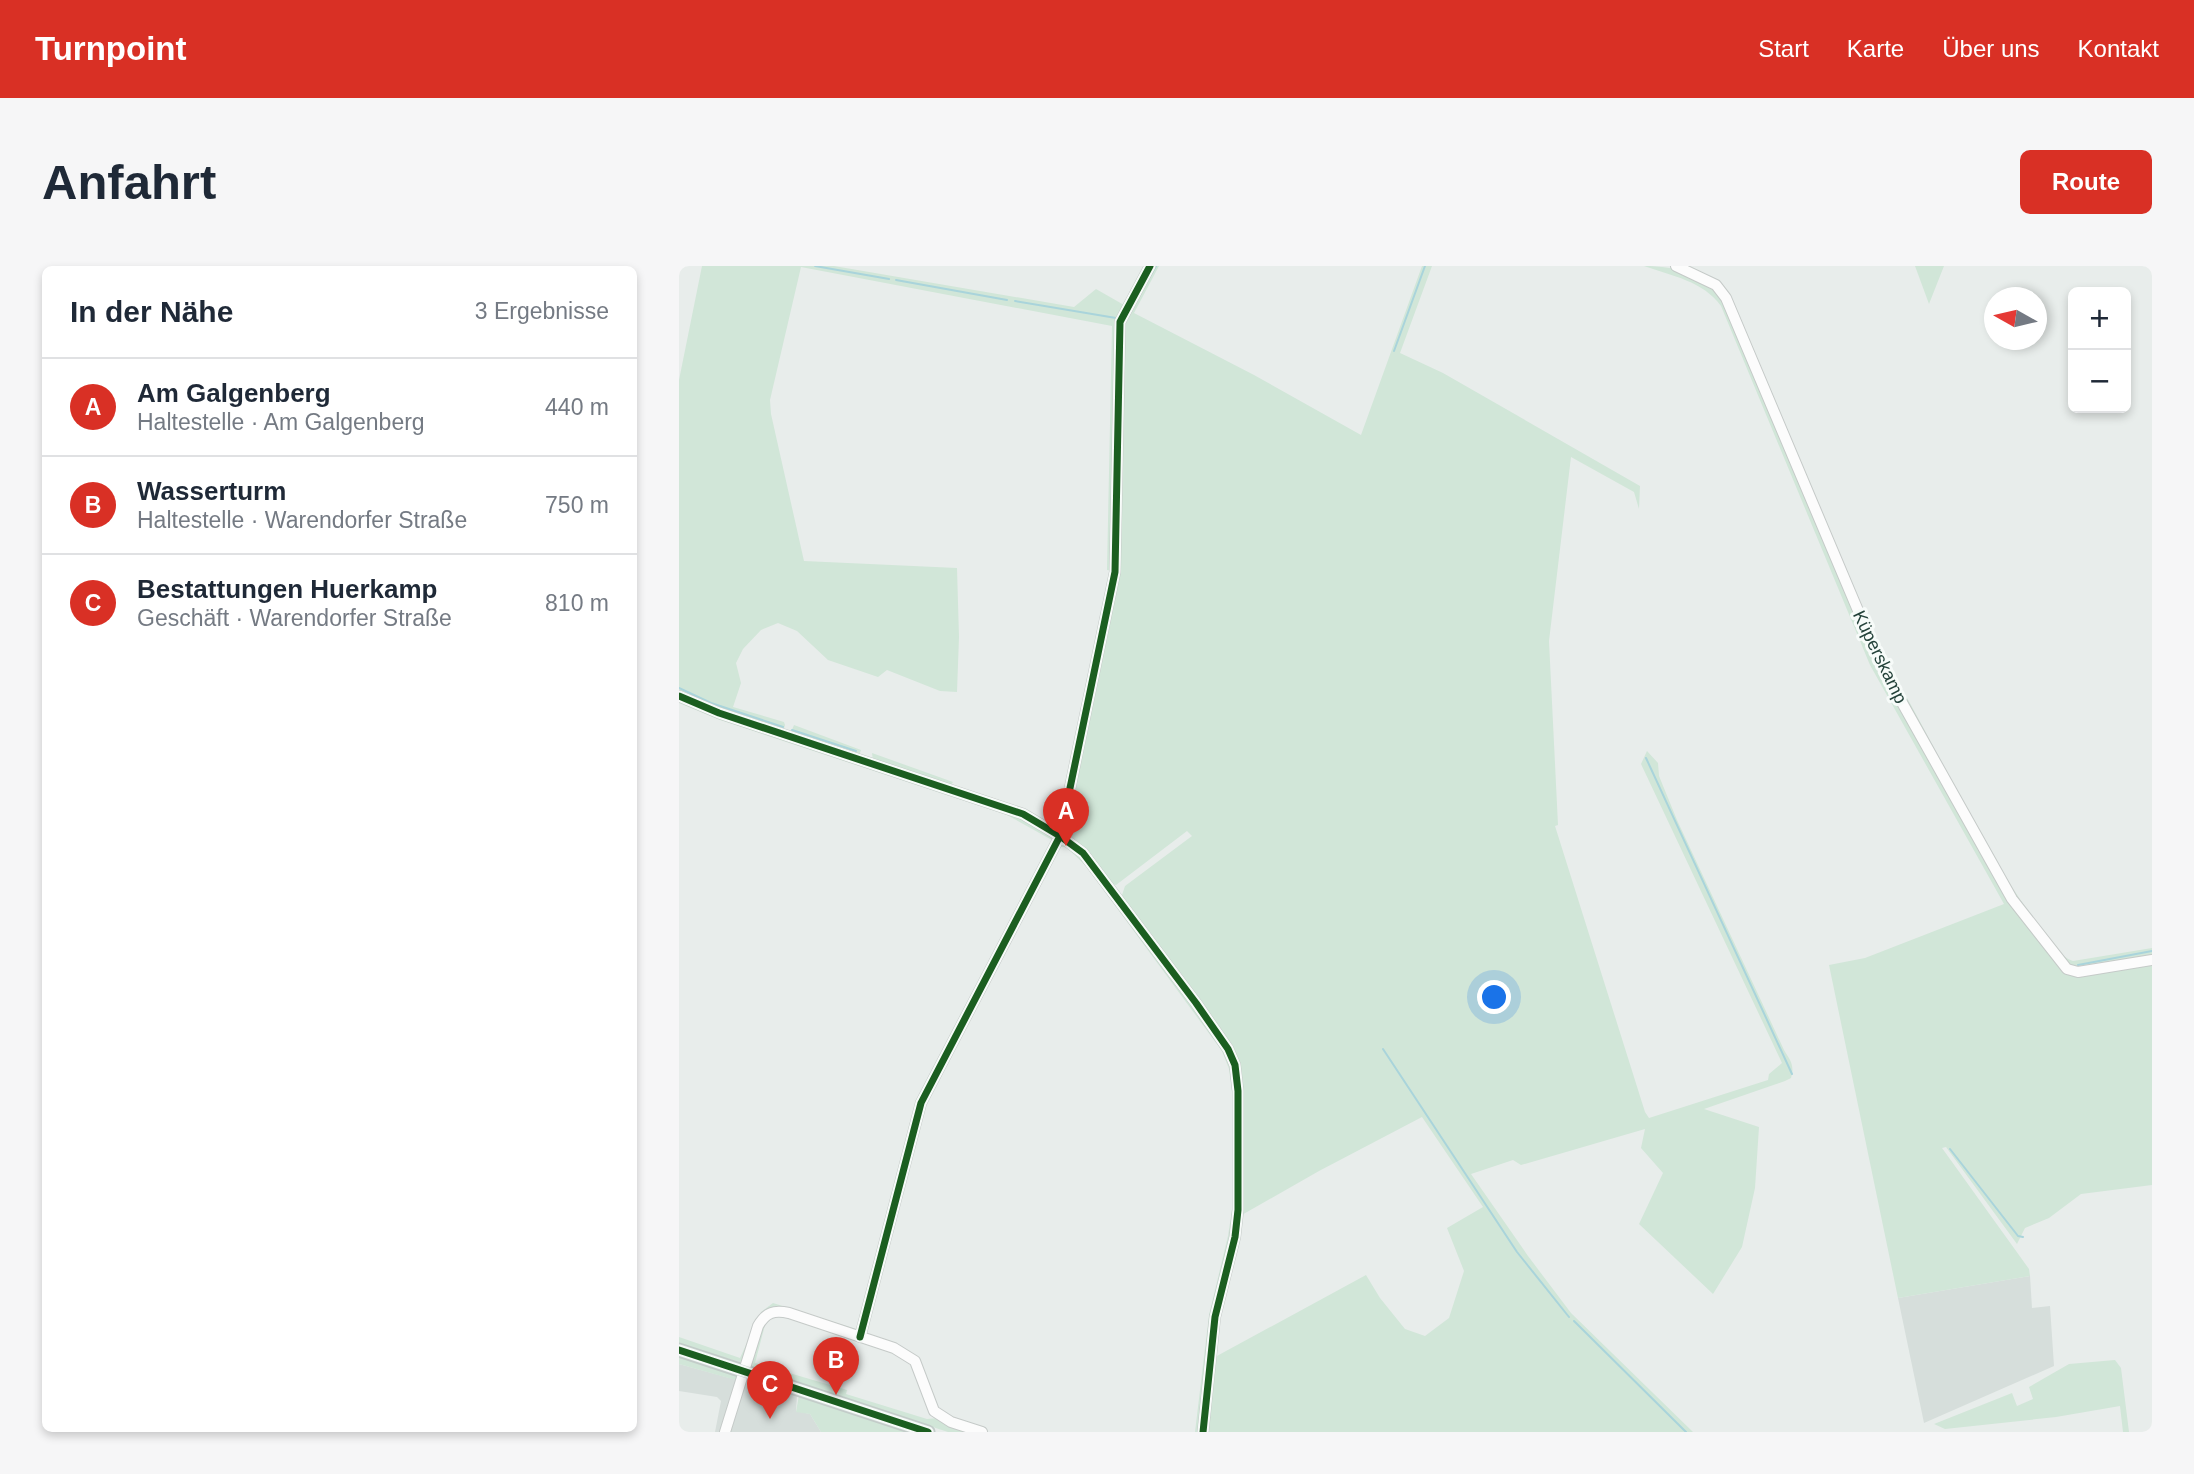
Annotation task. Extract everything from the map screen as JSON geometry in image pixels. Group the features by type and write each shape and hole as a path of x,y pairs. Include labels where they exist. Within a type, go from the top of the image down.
{"main road":[{"path":"679,1350 928,1432"}],"street":[{"path":"860,1337 921,1103 1060,836 1115,572 1120,322 1150,266"},
{"name":"Küperskamp","path":"1676,266 1716,285 1726,298 1881,665 2012,899 2067,969 2078,972 2152,960"},
{"path":"679,696 719,713 1023,814 1060,836 1083,853 1229,1049 1235,1065 1238,1091 1238,1210 1235,1237 1215,1317 1203,1432"},
{"path":"725,1432 758,1326 766,1314 773,1311 789,1313 894,1348 909,1356 918,1367 934,1411 951,1422 982,1432"}],"shaded area":[{"path":"2030,1276 2032,1308 2050,1306 2054,1366 1924,1423 1898,1298"},
{"path":"679,1364 744,1382 748,1379 797,1395 796,1411 810,1414 821,1432 715,1432 721,1401 717,1397 679,1391"}],"green space":[{"path":"702,266 834,266 1074,307 1096,289 1124,305 1112,571 1107,570 1112,326 801,267 770,400 804,561 957,568 957,692 940,691 887,670 878,677 828,660 797,631 778,623 761,630 743,649 736,663 741,683 733,707 784,722 783,732 679,694 679,380"},
{"path":"1152,266 1159,266 1134,313 1254,375 1361,435 1422,266 1432,266 1400,353 1443,373 1640,486 1639,509 1634,492 1571,457 1549,641 1558,825 1555,826 1649,1118 1768,1080 1769,1074 1782,1063 1641,764 1647,751 1658,763 1659,776 1677,820 1791,1063 1791,1078 1704,1109 1759,1127 1755,1188 1742,1247 1713,1294 1639,1224 1663,1173 1641,1148 1645,1129 1521,1165 1513,1160 1471,1174 1571,1313 1693,1432 1205,1432 1215,1357 1366,1275 1380,1298 1405,1329 1425,1336 1449,1318 1464,1271 1447,1228 1483,1207 1422,1117 1240,1216 1239,1073 1121,898 1125,886 1192,836 1187,831 1116,885 1068,839 1065,825 1116,572 1122,324"},
{"path":"1644,266 1687,273 1723,298 1867,639 2011,901 2067,970 2152,963 2152,1185 2081,1194 2049,1218 2025,1228 2017,1244 1946,1147 1942,1148 2029,1269 2030,1276 1898,1298 1829,965 1865,958 2004,904 1870,665 1721,306 1696,285"},
{"path":"1915,266 1944,266 1929,304"},
{"path":"1872,640 1996,861 2018,897 2056,948 2073,961 2152,948 2152,959 2072,969 2025,916"},
{"path":"679,698 1022,817 1054,838 1054,845 1052,840 1007,815 720,720 679,703"},
{"path":"794,725 861,750 859,756 791,732"},
{"path":"872,753 953,782 950,786 873,761"},
{"path":"1065,844 1081,854 1226,1049 1233,1066 1236,1210 1200,1432 1195,1432 1209,1315 1232,1210 1232,1092 1229,1069 1222,1051 1086,866 1066,847 1058,847"},
{"path":"773,1303 856,1329 853,1331 788,1311 766,1313 743,1363 679,1344 679,1337 740,1358 761,1312"},
{"path":"774,1315 765,1325 755,1363 847,1390 846,1394 927,1419 938,1418 976,1432 948,1432 751,1368 763,1323"},
{"path":"679,1356 738,1375 739,1381 679,1364"},
{"path":"2115,1360 2121,1368 2129,1432 2123,1432 2120,1406 2056,1417 1945,1429 1934,1424 2012,1393 2017,1406 2033,1399 2029,1387 2069,1364"},
{"path":"799,1395 910,1432 821,1432 810,1414 796,1412"}],"waterway":[{"path":"815,266 889,279"},
{"path":"1146,283 1156,266"},
{"path":"1394,351 1425,266"},
{"path":"896,280 1007,300"},
{"path":"1015,301 1116,318"},
{"path":"679,688 711,703 783,727"},
{"path":"792,730 856,751"},
{"path":"1646,758 1792,1074"},
{"path":"2078,965 2152,951"},
{"path":"1383,1049 1517,1252 1569,1317"},
{"path":"1950,1149 2018,1236 2023,1237"},
{"path":"1574,1321 1686,1432"}],"cycle path":[{"path":"860,1337 921,1103 1060,836 1115,572 1120,322 1150,266"},
{"path":"679,696 719,713 1023,814 1083,853 1196,1003 1228,1049 1235,1065 1238,1091 1238,1210 1235,1237 1215,1317 1203,1432"},
{"path":"679,1350 928,1432"}],"place":[{"name":"Am Galgenberg","path":"1066,846"},
{"name":"Wasserturm","path":"836,1395"},
{"name":"Bestattungen Huerkamp","path":"770,1419"}]}
